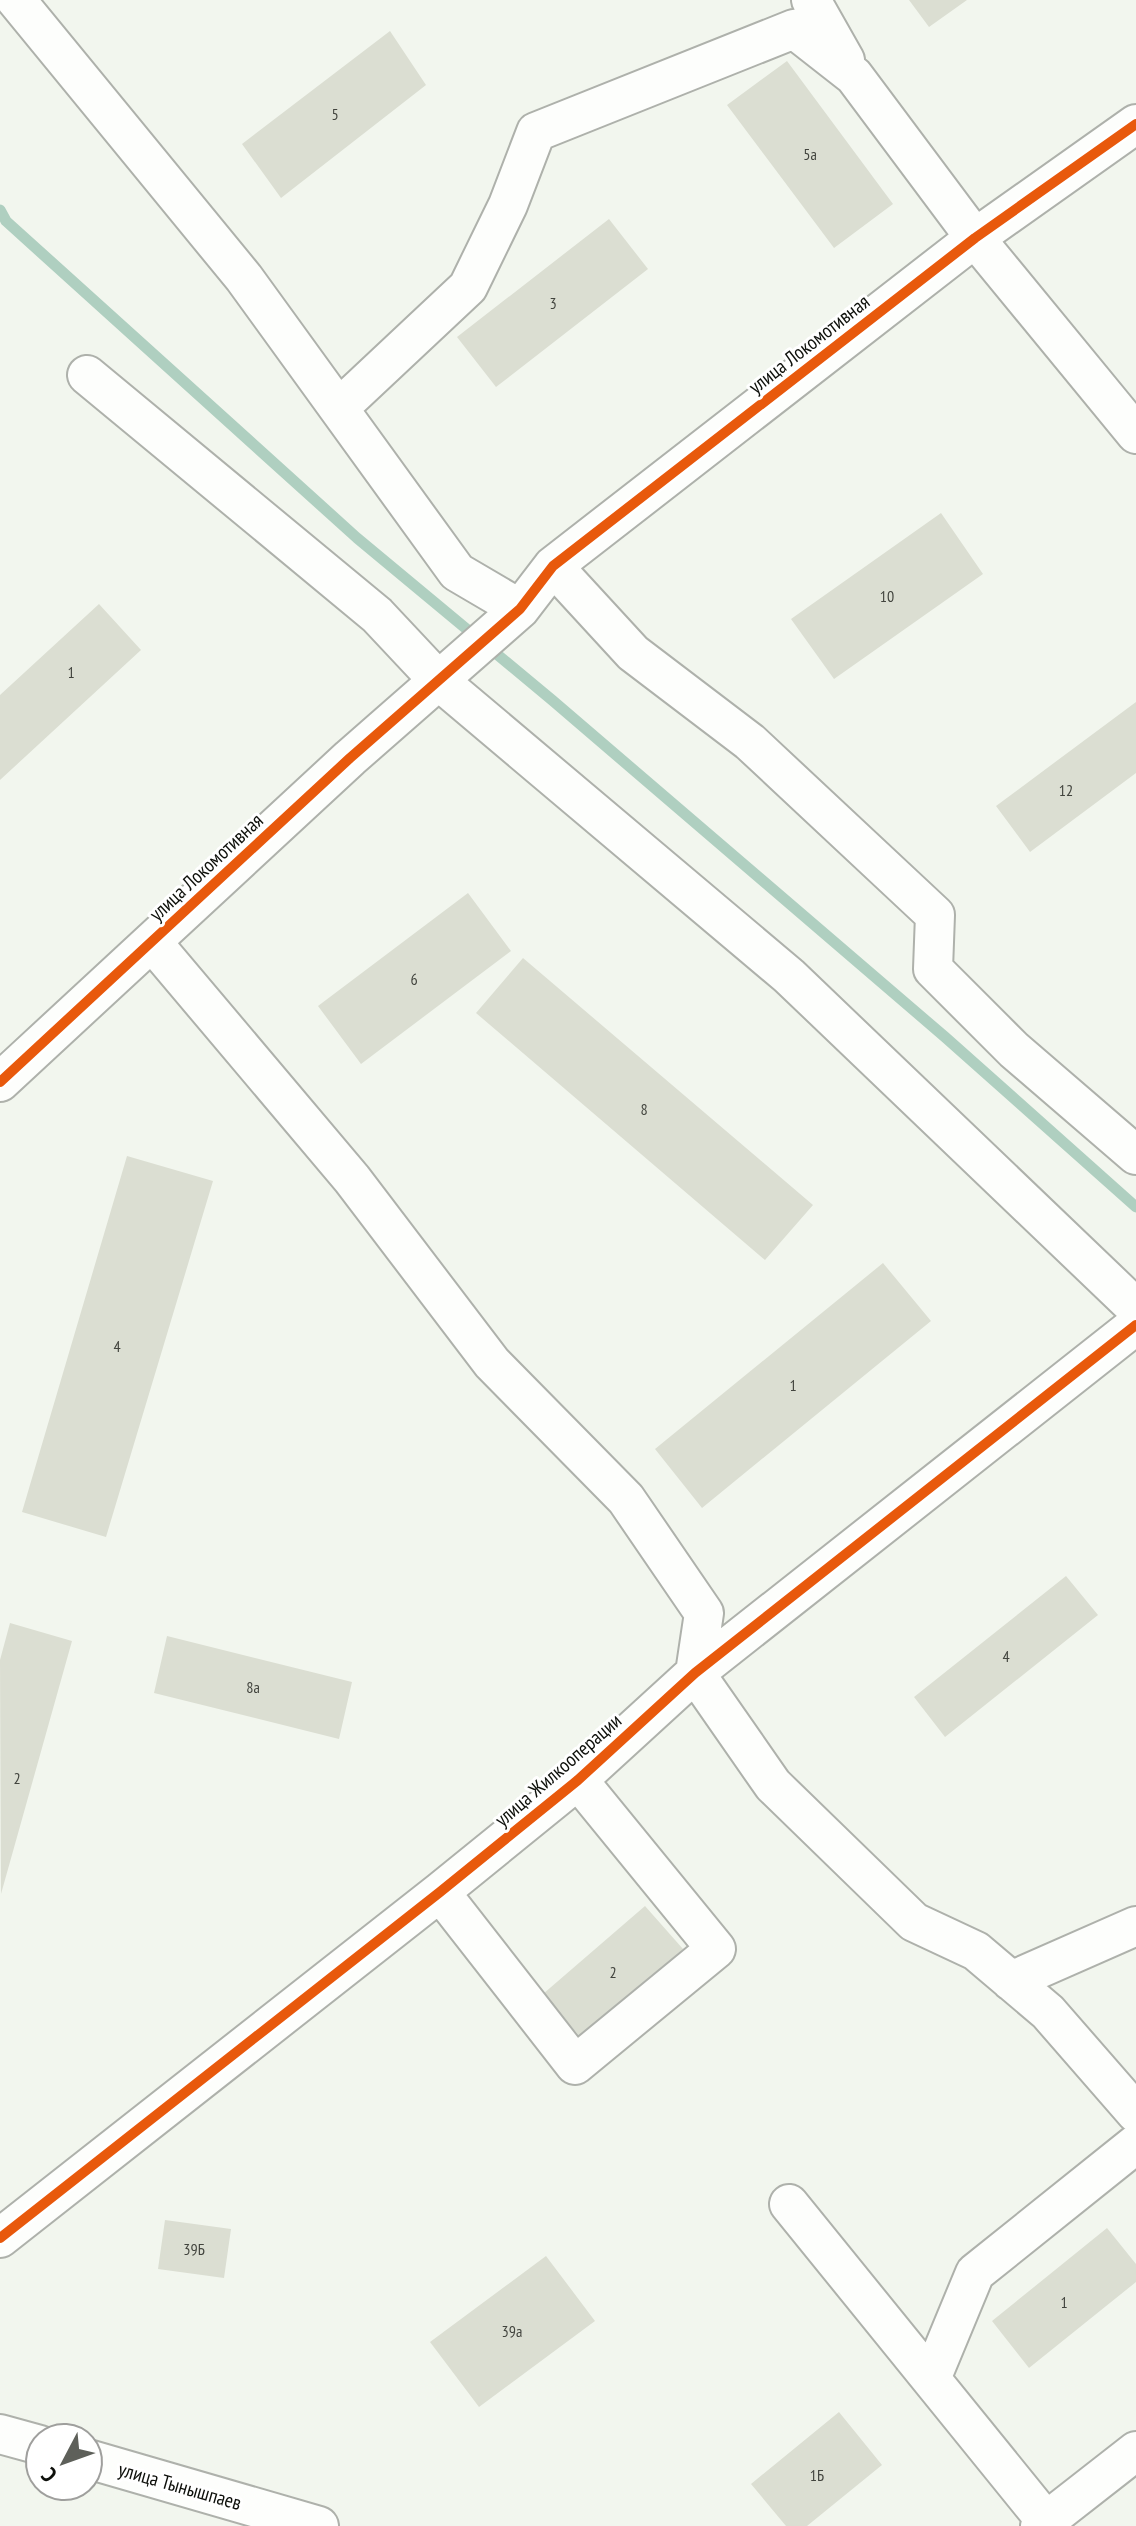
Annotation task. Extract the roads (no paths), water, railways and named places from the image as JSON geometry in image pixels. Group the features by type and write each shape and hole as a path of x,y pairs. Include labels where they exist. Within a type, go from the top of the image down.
{"street":[{"path":"16,0 244,278 457,572 520,609"},
{"path":"811,0 854,76 975,238 1136,434"},
{"path":"339,408 468,287 508,205 536,132 794,29 854,76"},
{"name":"улица Локомотивная","path":"0,1082 438,680 520,609 553,566 975,238 1136,124"},
{"path":"87,375 377,615 438,680 789,976 1136,1308"},
{"path":"553,566 633,653 750,742 935,915 933,969 1014,1050 1136,1155"},
{"path":"152,942 352,1179 492,1363 626,1499 704,1613 695,1673 773,1785 914,1922 976,1951 1048,2012 1136,2113"},
{"name":"улица Жилкооперации","path":"0,2238 440,1892 578,1780 695,1673 1136,1325"},
{"path":"440,1892 575,2065 716,1949 578,1780"},
{"path":"1011,1981 1136,1926"},
{"path":"931,2379 975,2273 1136,2144"},
{"path":"789,2204 931,2379 1043,2524 1136,2451"},
{"path":"0,2434 24,2441"},
{"name":"улица Тынышпаев","path":"104,2464 319,2526"}],"waterway":[{"path":"0,210 6,221 357,538 552,700 945,1037 1136,1207"}]}
